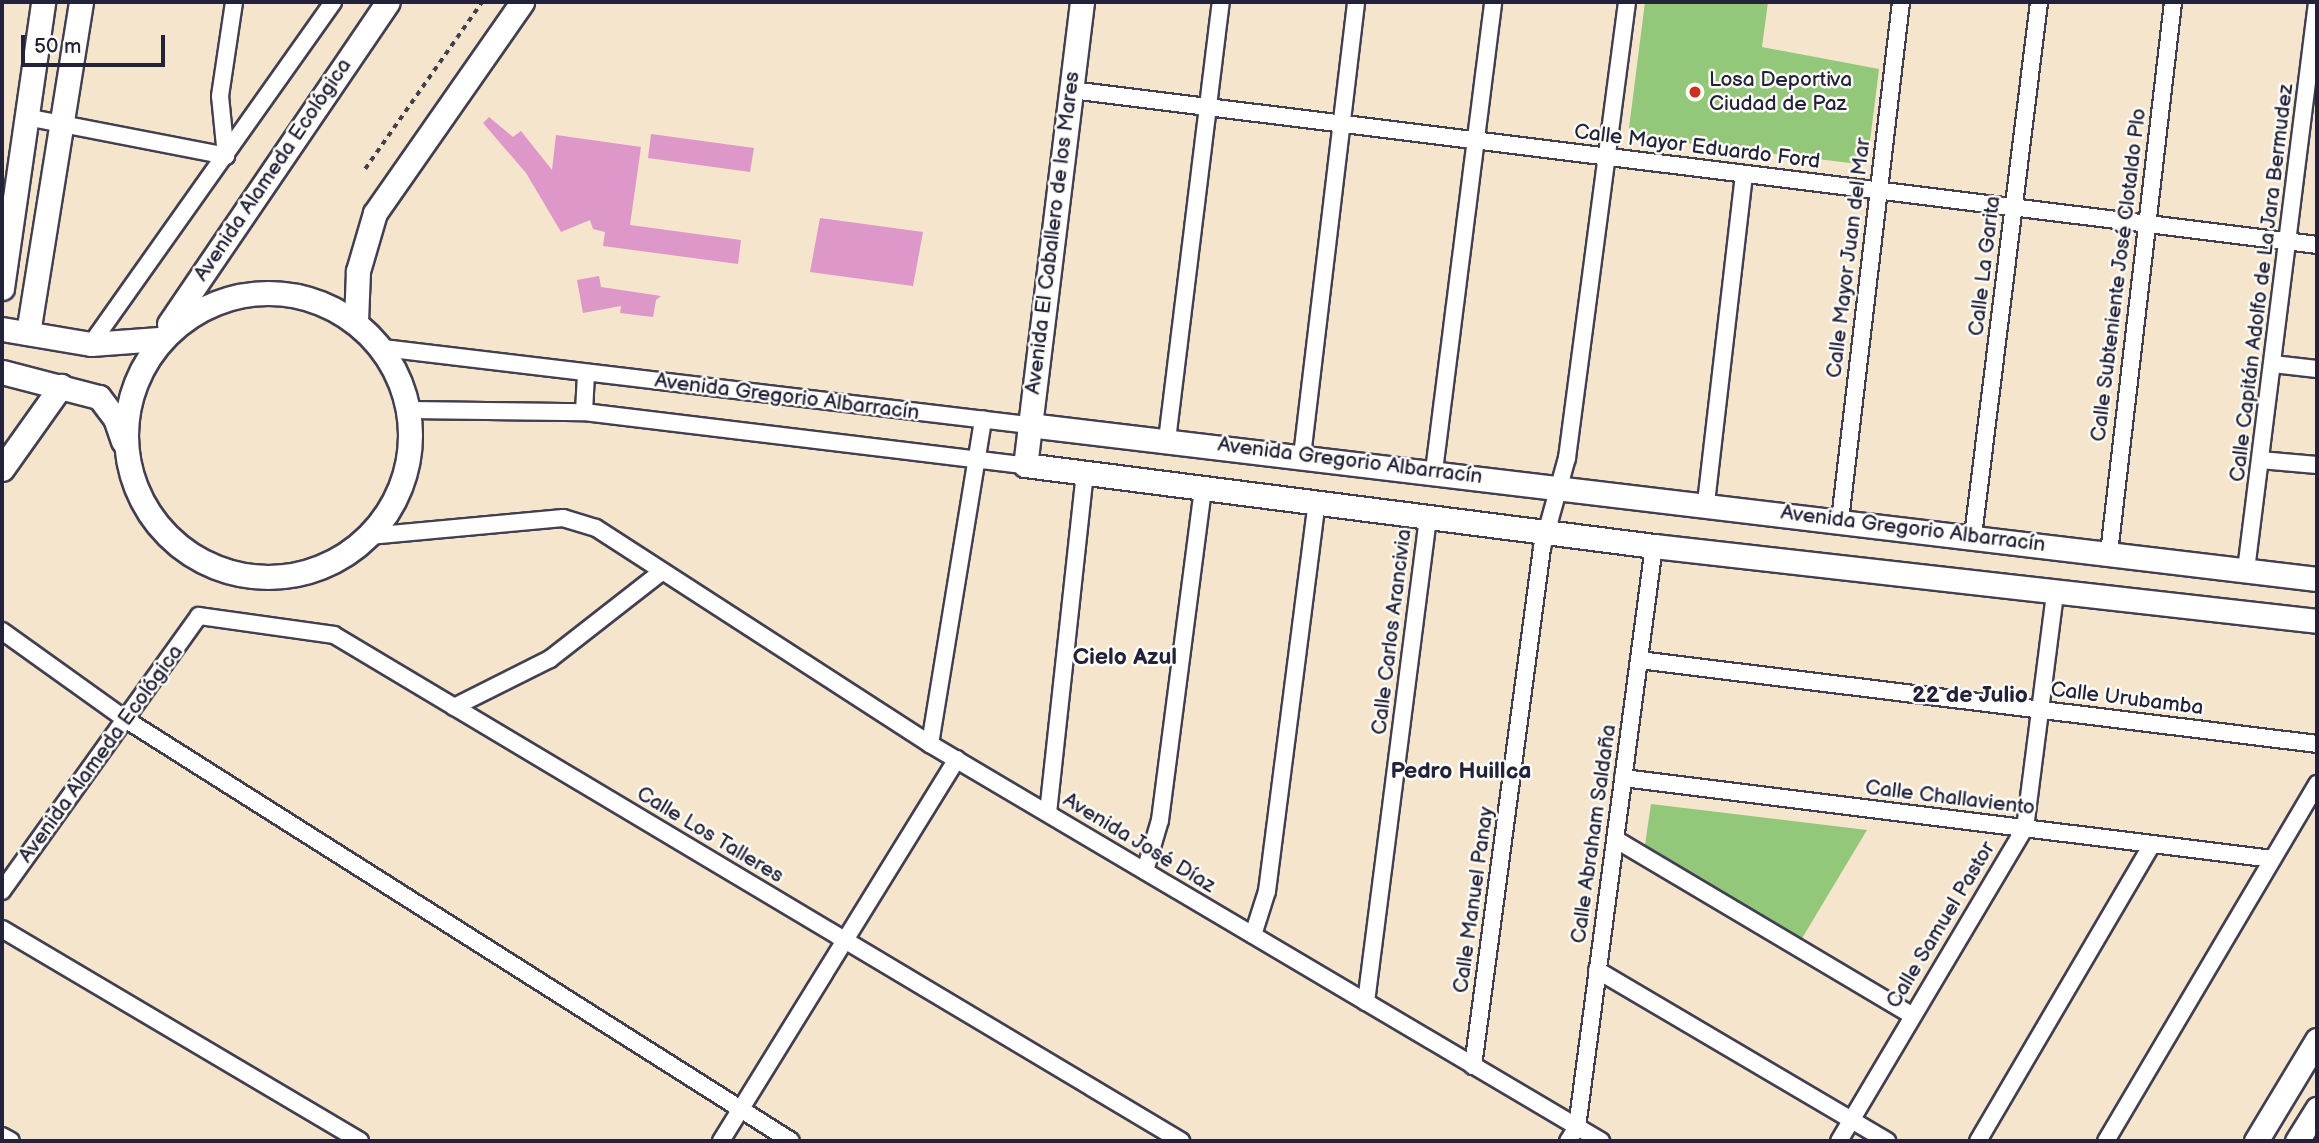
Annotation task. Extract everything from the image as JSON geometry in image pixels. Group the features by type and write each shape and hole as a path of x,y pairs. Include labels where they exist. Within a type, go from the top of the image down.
{"street":[{"path":"2,288 43,2"},
{"path":"28,334 81,2"},
{"path":"226,156 220,96 234,2"},
{"path":"92,344 333,2"},
{"name":"Avenida Alameda Ecológica","path":"126,453 129,407 138,376 159,339 387,2"},
{"path":"356,321 358,271 375,213 522,2"},
{"name":"Avenida El Caballero de los Mares","path":"1025,465 1082,2"},
{"path":"1167,440 1221,2"},
{"path":"1301,456 1356,2"},
{"path":"1434,471 1493,2"},
{"name":"Calle Manuel Panay","path":"1473,1066 1546,532 1567,458 1627,2"},
{"name":"Calle Mayor Juan del Mar","path":"1840,520 1901,2"},
{"name":"Calle La Garita","path":"1973,536 2039,2"},
{"name":"Calle Subteniente José Clotaldo Plo","path":"2109,553 2144,224 2173,2"},
{"name":"Calle Capitán Adolfo de La Jara Bermudez","path":"2246,570 2289,242 2312,97 2317,2"},
{"name":"Calle Mayor Eduardo Ford","path":"1071,90 2317,245"},
{"path":"26,117 226,156"},
{"path":"1706,503 1744,174"},
{"path":"2,330 92,344 159,339 181,319 217,302 265,291 313,298 356,321 383,348 400,377 410,410 410,456 396,499 369,537 322,567 289,577 244,577 201,562 165,534 139,497 116,418 99,397 2,372"},
{"name":"Avenida Gregorio Albarracín","path":"383,348 586,374 1558,485 2317,579"},
{"path":"2273,364 2317,369"},
{"path":"584,411 586,374"},
{"path":"2,469 61,386"},
{"name":"Avenida Gregorio Albarracín","path":"410,410 584,411 1654,546 2317,621"},
{"path":"930,744 983,419"},
{"path":"2260,460 2317,465"},
{"path":"1048,813 1085,473"},
{"path":"1145,871 1160,820 1203,488"},
{"path":"1253,935 1266,891 1317,502"},
{"name":"Calle Carlos Arancivia","path":"1366,1002 1428,517"},
{"name":"Avenida José Díaz","path":"369,537 563,518 596,528 660,573 930,744 1473,1066 1572,1134 1601,1141"},
{"name":"Calle Abraham Saldaña","path":"1572,1134 1597,970 1654,546"},
{"path":"454,707 550,659 660,573"},
{"name":"Calle Samuel Pastor","path":"1839,1141 2025,828 2055,593"},
{"name":"Avenida Alameda Ecológica","path":"2,891 199,616"},
{"name":"Calle Los Talleres","path":"199,616 334,635 1181,1141"},
{"path":"2,631 125,719 791,1141"},
{"name":"Calle Urubamba","path":"1639,660 2317,744"},
{"path":"721,1141 957,759"},
{"name":"Calle Challaviento","path":"1623,778 2273,859"},
{"path":"2106,1141 2317,784"},
{"path":"1615,839 1911,1016"},
{"path":"1978,1141 2152,844"},
{"path":"2,929 360,1141"},
{"path":"1597,970 1887,1141"},
{"path":"2256,1141 2310,1068 2317,1040"},
{"path":"2297,1141 2317,1109"},
{"path":"2,1136 11,1141"}],"path":[{"path":"365,169 482,2"}],"green space":[{"path":"1645,2 1768,2 1762,47 1879,69 1867,165 1628,136"},
{"path":"1651,804 1867,830 1801,940 1645,845"}],"building":[{"path":"489,117 513,137 521,131 552,170 556,135 641,147 630,225 741,240 738,264 603,246 605,232 593,229 590,220 561,232 526,173 483,123"},
{"path":"651,134 754,148 750,172 648,158"},
{"path":"820,218 923,232 913,286 810,272"},
{"path":"599,276 601,287 661,296 656,300 653,317 620,313 621,306 583,313 577,280"}],"place":[{"name":"Losa Deportiva Ciudad de Paz","path":"1695,92"}],"district":[{"name":"Cielo Azul","path":"1125,657"},
{"name":"22 de Julio","path":"1970,695"},
{"name":"Pedro Huillca","path":"1461,771"}]}
